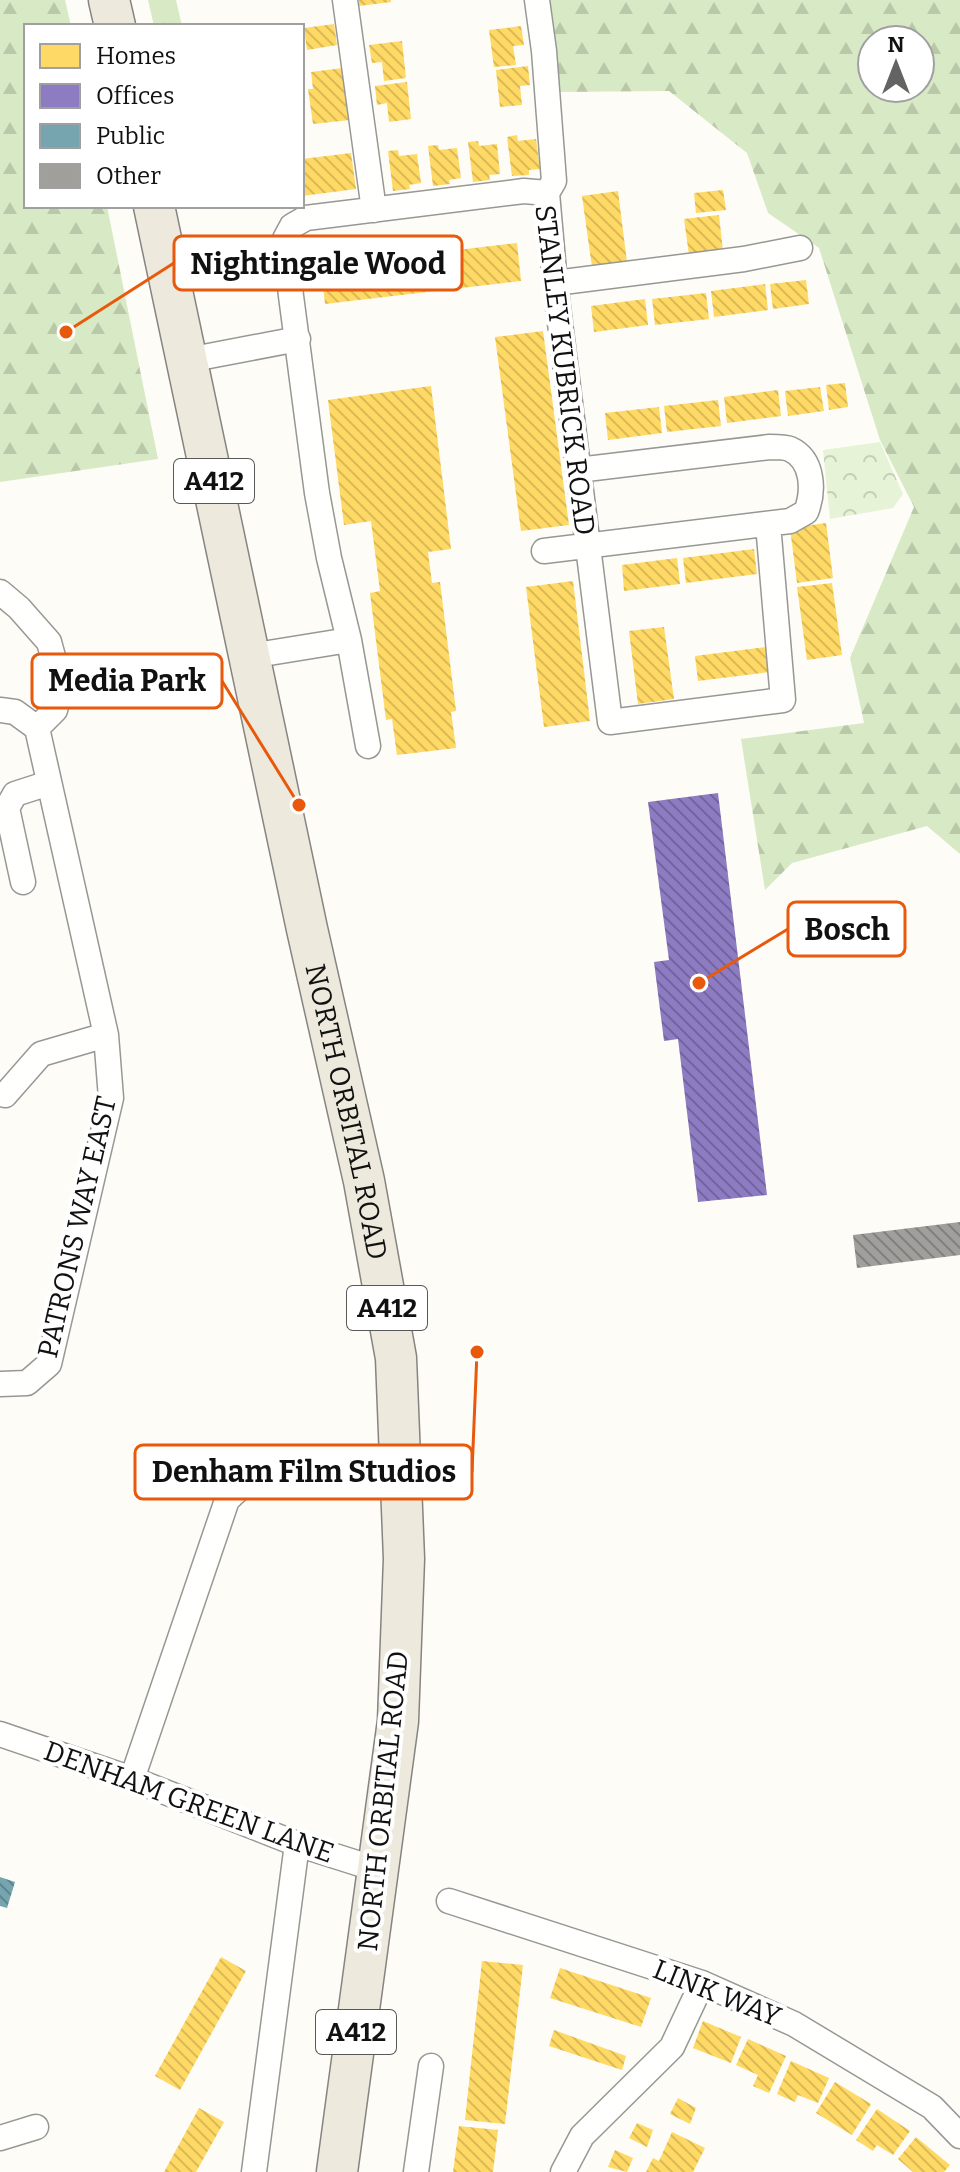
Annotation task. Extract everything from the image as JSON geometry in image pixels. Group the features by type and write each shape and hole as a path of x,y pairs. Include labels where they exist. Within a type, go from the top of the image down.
{"main road":[{"path":"109,0 115,24"},
{"name":"NORTH ORBITAL ROAD","path":"154,208 364,1181 396,1358 404,1559 398,1721 337,2172"}],"street":[{"path":"345,0 374,210"},
{"path":"537,0 554,181 547,193"},
{"name":"STANLEY KUBRICK ROAD","path":"368,746 317,493 285,239 292,226 306,218 524,191 547,193 555,283 610,722 783,700 768,524"},
{"path":"555,283 744,259 800,248"},
{"path":"188,360 298,339"},
{"path":"544,551 790,521 806,512 813,495 811,478 802,459 789,448 770,447 578,470"},
{"path":"0,592 49,642 61,686 55,710 37,728 15,712 0,710"},
{"path":"250,656 349,640"},
{"name":"PATRONS WAY EAST","path":"0,1384 27,1383 49,1364 111,1098 106,1035 37,728"},
{"path":"23,882 7,808 15,794 49,783"},
{"path":"5,1095 41,1054 106,1035"},
{"path":"132,1779 227,1500 256,1476 277,1473"},
{"name":"DENHAM GREEN LANE","path":"0,1734 132,1779 297,1844 379,1870"},
{"path":"254,2172 297,1844"},
{"name":"LINK WAY","path":"449,1901 702,1983 794,2024 932,2107 960,2136"},
{"path":"563,2172 582,2136 672,2047 702,1983"},
{"path":"416,2172 431,2066"},
{"path":"0,2138 36,2127"}],"green space":[{"path":"0,0 65,0 71,24 24,24 24,208 107,208 158,459 0,482"},
{"path":"148,0 176,0 182,24 154,24"},
{"path":"547,0 960,0 960,854 927,826 792,863 765,890 741,739 864,723 850,658 914,507 880,440 819,248 768,213 747,153 669,91 560,92"},
{"path":"880,442 903,494 893,508 830,519 823,450"}],"building: Homes":[{"path":"359,0 391,0 391,2 359,6"},
{"path":"334,24 337,45 307,50 304,28"},
{"path":"521,26 524,45 513,46 516,65 494,67 489,30"},
{"path":"402,41 406,78 384,81 382,62 372,63 369,45"},
{"path":"528,66 530,85 520,86 522,105 500,107 496,70"},
{"path":"343,68 350,120 313,124 308,89 313,89 311,72"},
{"path":"407,82 411,119 389,122 387,103 377,105 375,86"},
{"path":"517,135 518,141 536,139 540,169 529,170 529,175 512,176 507,137"},
{"path":"478,141 479,146 497,144 500,174 489,175 490,180 473,182 468,142"},
{"path":"438,145 439,150 457,148 461,178 449,180 450,184 433,186 428,146"},
{"path":"398,150 399,156 417,154 421,183 409,185 410,189 393,191 388,151"},
{"path":"351,153 356,189 304,196 304,159"},
{"path":"723,190 726,210 696,213 694,193"},
{"path":"618,191 627,262 592,267 582,196"},
{"path":"719,215 723,251 689,255 684,219"},
{"path":"517,243 521,281 325,304 321,266"},
{"path":"806,280 809,304 773,309 770,284"},
{"path":"765,284 768,310 714,317 711,291"},
{"path":"706,293 709,319 655,325 652,299"},
{"path":"645,299 648,325 594,332 591,306"},
{"path":"543,331 569,525 521,531 495,337"},
{"path":"845,383 848,407 829,410 826,385"},
{"path":"431,386 451,549 428,552 432,583 440,582 456,711 451,712 456,748 397,755 392,719 386,720 370,593 380,591 371,521 344,525 328,400"},
{"path":"820,387 824,411 788,416 785,391"},
{"path":"778,390 781,416 727,423 724,397"},
{"path":"718,400 721,426 667,432 664,406"},
{"path":"659,407 662,433 608,440 605,413"},
{"path":"826,523 833,578 797,583 790,528"},
{"path":"754,549 757,574 686,583 683,558"},
{"path":"677,558 680,584 624,591 622,565"},
{"path":"573,581 590,721 544,727 526,587"},
{"path":"832,583 842,655 807,660 797,587"},
{"path":"664,627 674,699 638,704 629,631"},
{"path":"766,647 769,672 698,681 695,656"},
{"path":"221,1957 246,1971 180,2090 155,2076"},
{"path":"482,1961 523,1965 505,2124 465,2120"},
{"path":"560,1968 651,1998 641,2027 550,1998"},
{"path":"703,2021 741,2037 731,2063 693,2048"},
{"path":"554,2030 626,2056 622,2070 549,2046"},
{"path":"748,2039 786,2056 769,2093 753,2086 758,2075 736,2065"},
{"path":"791,2061 829,2078 818,2103 798,2095 795,2102 777,2094"},
{"path":"835,2082 871,2104 852,2135 816,2113"},
{"path":"678,2098 696,2108 690,2124 670,2114"},
{"path":"199,2108 224,2122 196,2172 164,2172"},
{"path":"877,2109 910,2131 893,2155 877,2145 873,2151 856,2140"},
{"path":"637,2123 653,2130 647,2147 629,2138"},
{"path":"459,2126 498,2130 493,2172 453,2172"},
{"path":"672,2132 705,2148 693,2172 646,2172 653,2158 659,2161"},
{"path":"916,2137 950,2165 944,2172 913,2172 898,2159"},
{"path":"615,2150 633,2158 627,2172 608,2167"}],"building: Offices":[{"path":"718,793 767,1195 698,1202 678,1039 664,1041 654,962 669,960 648,802"}],"building: Public":[{"path":"0,1877 15,1882 7,1908 0,1906"}],"building: Other":[{"path":"960,1222 960,1255 857,1268 853,1235"}],"place":[{"name":"Nightingale Wood","path":"66,332"},
{"name":"Media Park","path":"299,805"},
{"name":"Bosch","path":"699,983"},
{"name":"Denham Film Studios","path":"477,1352"}]}
